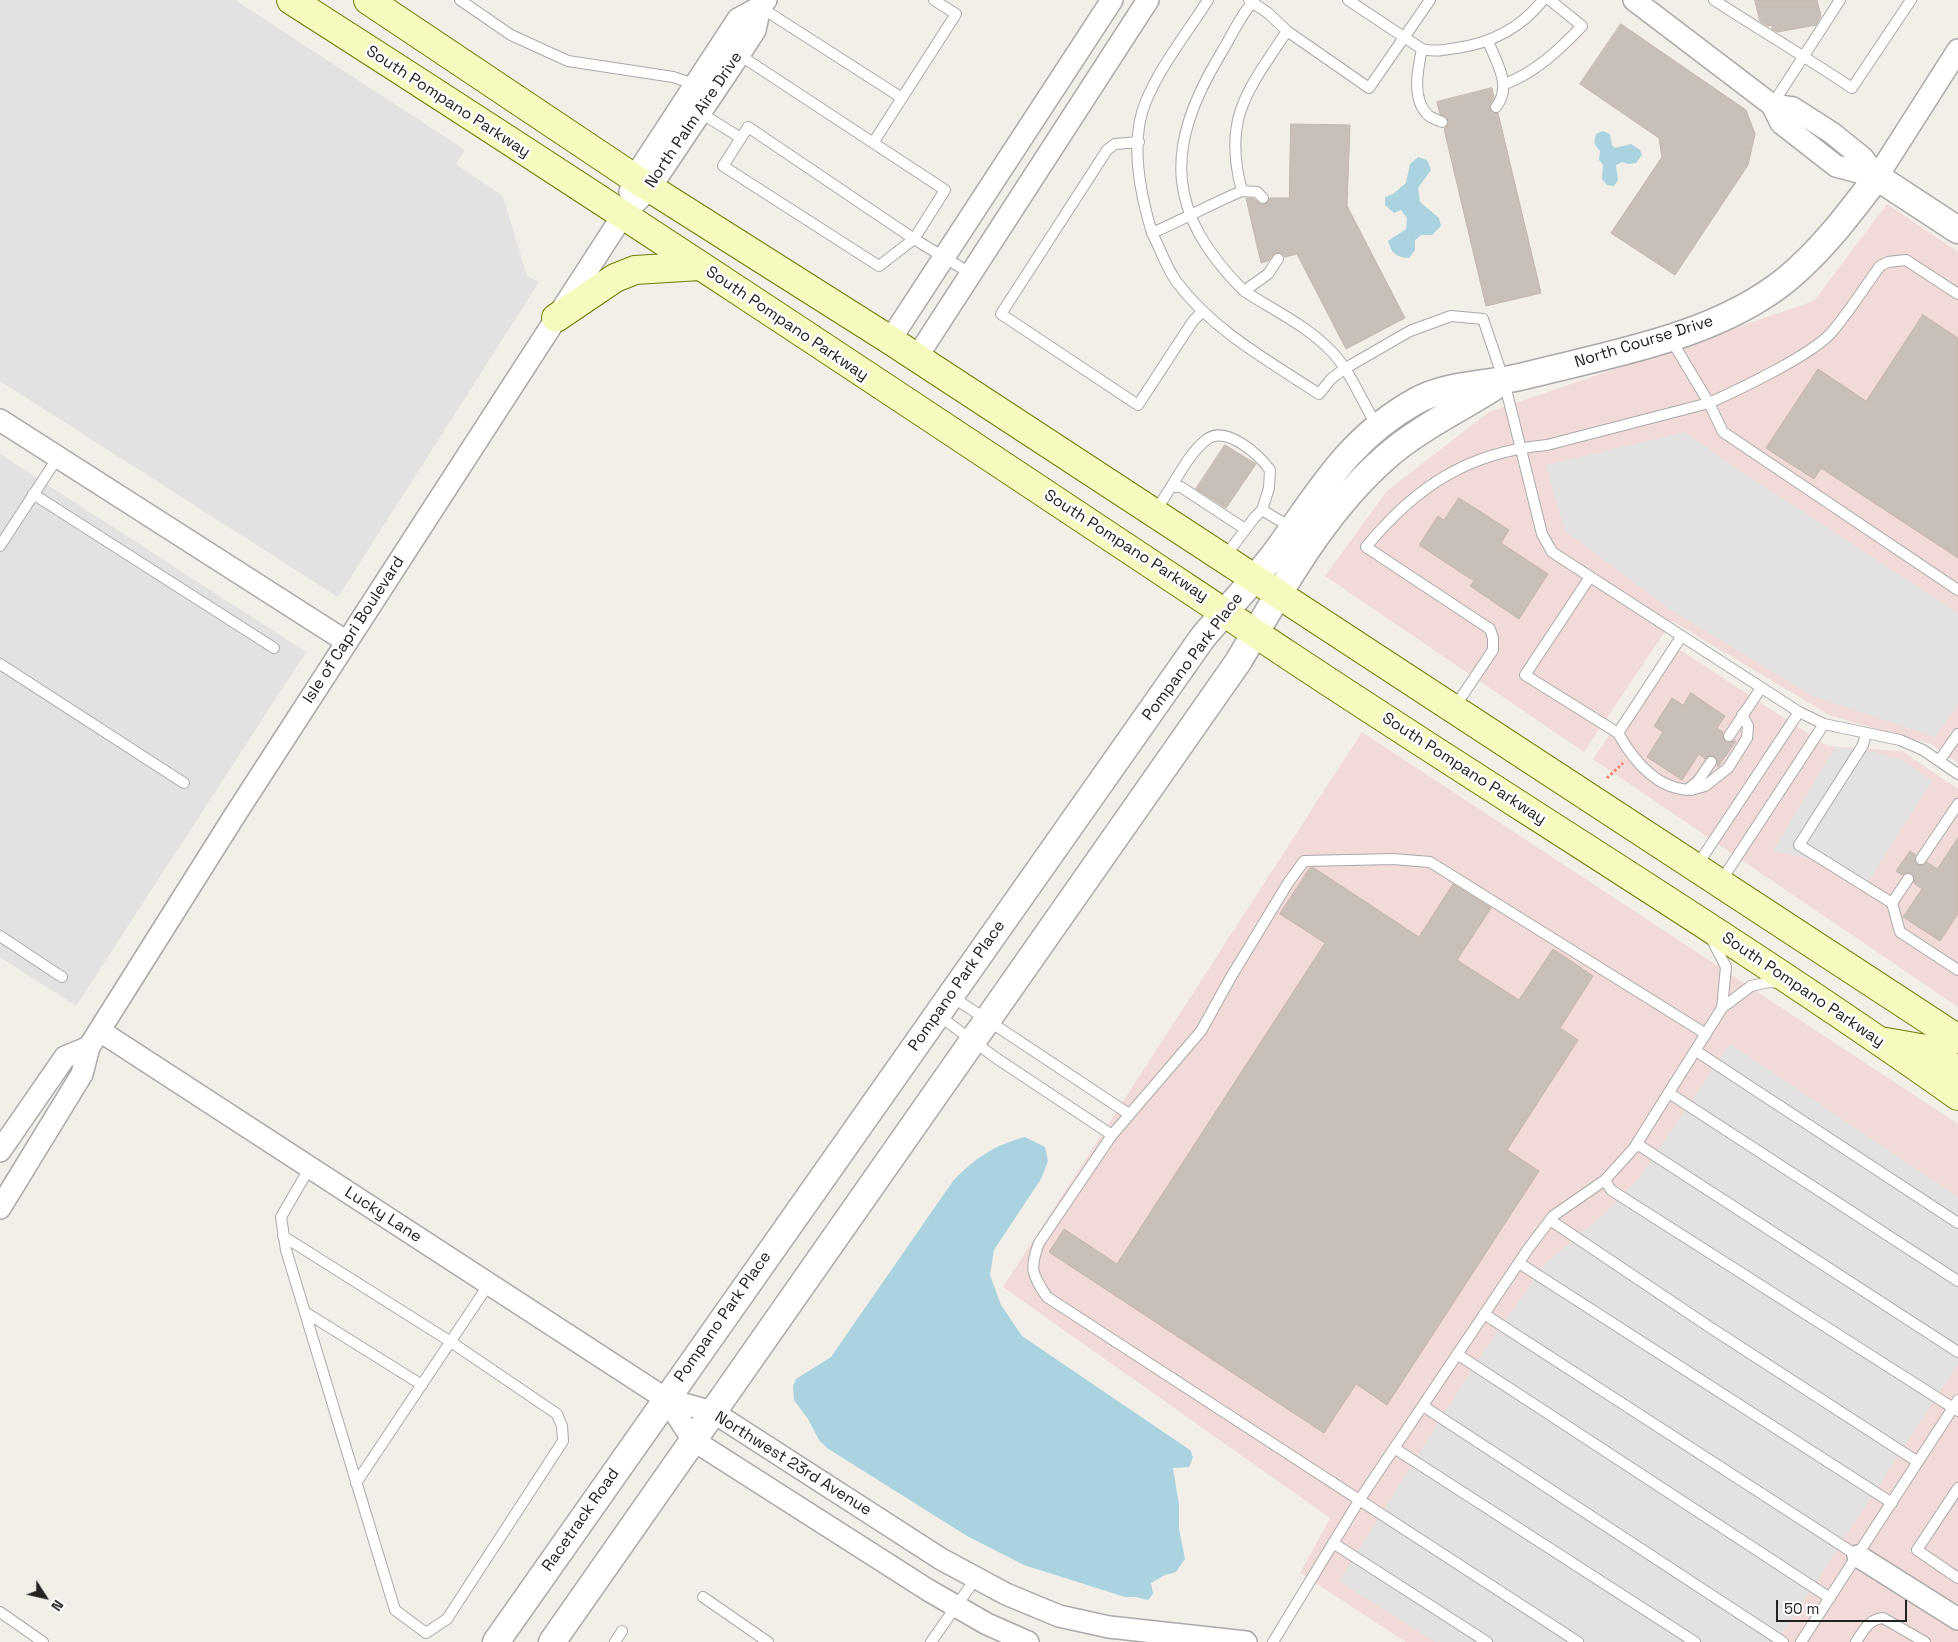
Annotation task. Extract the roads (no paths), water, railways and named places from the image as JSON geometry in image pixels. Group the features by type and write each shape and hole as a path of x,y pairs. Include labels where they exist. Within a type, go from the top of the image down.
{"main road":[{"name":"South Pompano Parkway","path":"291,0 623,215 1256,633 1796,984 1958,1096"},
{"path":"368,0 642,183 917,357 1958,1039"},
{"path":"556,318 615,278 635,270 700,266"},
{"path":"1878,1040 1926,1049 1958,1070"}],"street":[{"path":"917,357 1148,0"},
{"path":"1634,0 1772,104 1782,123 1836,166 1854,169 1877,177 1958,230"},
{"name":"North Palm Aire Drive","path":"623,215 730,50 738,19 764,3"},
{"path":"890,340 1109,5 1131,26"},
{"name":"North Course Drive","path":"1253,578 1272,557 1336,468 1378,427 1405,407 1433,392 1504,381 1670,337 1726,316 1785,281 1828,240 1877,177 1958,50"},
{"path":"1019,143 1045,158"},
{"name":"Isle of Capri Boulevard","path":"0,1208 82,1074 94,1039 347,642 623,215"},
{"name":"North Course Drive","path":"1256,633 1327,521 1348,494 1373,469 1417,434 1504,381"},
{"path":"0,420 347,642"},
{"name":"Pompano Park Place","path":"666,1399 1198,645 1253,578"},
{"path":"552,1642 982,1030 1238,662 1256,633"},
{"path":"0,1151 64,1057 94,1039"},
{"name":"Lucky Lane","path":"94,1039 310,1168 666,1399"},
{"name":"Northwest 23rd Avenue","path":"666,1399 713,1412 941,1559 1006,1594 1059,1616 1109,1627 1246,1642"},
{"name":"Northwest 23rd Avenue","path":"666,1399 694,1440 956,1606 987,1624 1028,1642"},
{"name":"Racetrack Road","path":"496,1642 666,1399"},
{"path":"1858,1556 1958,1620"}],"lane":[{"path":"460,0 511,35 568,61 673,77 741,138"},
{"path":"873,143 956,14 934,0"},
{"path":"1208,0 1160,74 1145,103 1139,142 1139,174 1144,204 1152,233 1175,280 1203,311 1224,331 1318,394 1331,379 1344,369 1410,331 1451,316 1483,320 1504,381 1542,534 1552,552 1680,637 1799,712 1824,724 1900,740 1923,750 1958,774"},
{"path":"1348,0 1422,49 1432,52 1476,45 1488,41 1516,26 1543,0"},
{"path":"1378,427 1332,352 1312,334 1244,291 1220,267 1206,248 1191,216 1180,176 1180,152 1189,116 1206,79 1252,1 1287,31 1369,88 1430,0"},
{"path":"1505,84 1520,78 1555,54 1582,26 1550,0"},
{"path":"1714,0 1852,88 1911,0"},
{"path":"1772,104 1840,0"},
{"path":"764,3 902,98"},
{"path":"1242,192 1235,155 1234,127 1248,90 1287,31"},
{"path":"1488,41 1505,84 1502,100 1496,107"},
{"path":"1422,49 1418,68 1420,103 1428,115 1442,122"},
{"path":"730,50 945,190 914,239 878,266 723,166 748,127 914,239 970,273"},
{"path":"1139,142 1115,144 1107,150 1000,314 1138,405 1193,321 1203,311"},
{"path":"1152,233 1191,216 1206,206 1242,192 1257,192 1263,198"},
{"path":"1244,291 1268,274 1278,259"},
{"path":"1454,709 1492,650 1494,638 1490,629 1366,547 1389,518 1418,492 1454,470 1486,456 1521,447 1547,444 1709,403 1815,347 1831,333 1880,266 1888,262 1906,260 1958,294"},
{"path":"1670,337 1709,403 1723,432 1958,590"},
{"path":"1154,513 1191,456 1207,438 1221,435 1237,441 1258,455 1270,470 1269,488 1262,510 1224,559"},
{"path":"0,546 58,456"},
{"path":"1171,487 1180,487 1245,530"},
{"path":"34,494 274,648"},
{"path":"1262,510 1292,528"},
{"path":"1590,577 1525,675 1618,733 1635,760 1645,771 1676,789 1687,790 1705,786 1728,768 1747,738 1748,726 1742,715"},
{"path":"1618,733 1680,637"},
{"path":"0,664 184,783"},
{"path":"1728,736 1761,688"},
{"path":"1696,867 1799,712"},
{"path":"1720,882 1824,724"},
{"path":"1866,733 1863,745 1799,845 1892,903 1900,932 1958,970"},
{"path":"1939,761 1958,734"},
{"path":"1687,790 1698,781 1711,762"},
{"path":"1921,859 1958,804"},
{"path":"1578,1642 1047,1297 1033,1277 1032,1261 1039,1243 1112,1135 1201,1031 1235,969 1288,883 1304,861 1392,859 1430,862 1706,1034"},
{"path":"1892,903 1908,879"},
{"path":"1705,926 1726,967 1722,1008"},
{"path":"0,936 62,977"},
{"path":"1274,1642 1360,1499 1484,1314 1550,1220 1605,1180 1637,1144 1722,1008 1751,986 1769,982 1796,984"},
{"path":"944,1005 982,1030 1129,1114"},
{"path":"944,1005 982,1030 996,1058 1112,1135"},
{"path":"1696,1051 1958,1222"},
{"path":"1669,1093 1958,1281"},
{"path":"1637,1144 1958,1352"},
{"path":"283,1236 451,1342 556,1414 562,1426 563,1442 447,1619 426,1633 395,1610 304,1312 283,1236 281,1218 310,1168"},
{"path":"1605,1180 1611,1190 1956,1407 1801,1642"},
{"path":"1550,1220 1711,1328 1918,1462"},
{"path":"1519,1263 1892,1503"},
{"path":"356,1482 488,1284"},
{"path":"304,1312 422,1385"},
{"path":"1484,1314 1858,1556"},
{"path":"1457,1354 1830,1598"},
{"path":"1423,1406 1783,1642"},
{"path":"1394,1448 1695,1642"},
{"path":"1958,1488 1917,1550 1958,1578"},
{"path":"1333,1543 1487,1642"},
{"path":"931,1642 976,1578"},
{"path":"703,1597 768,1642"},
{"path":"0,1612 43,1642"},
{"path":"1856,1642 1868,1624 1883,1618 1925,1642"},
{"path":"615,1642 622,1631"}],"water":[{"path":"1603,131 1610,134 1612,145 1615,148 1631,144 1640,150 1642,155 1636,163 1622,162 1616,165 1618,180 1614,186 1607,185 1602,179 1603,165 1599,160 1600,151 1595,145 1597,133"},
{"path":"1418,157 1427,160 1431,170 1418,188 1420,202 1439,218 1441,226 1432,235 1421,235 1415,240 1415,250 1409,258 1405,258 1395,254 1388,241 1406,229 1407,218 1401,210 1394,213 1385,205 1385,197 1393,194 1406,183 1410,164"},
{"path":"1025,1137 1045,1147 1048,1161 1041,1179 994,1250 990,1275 1001,1305 1022,1336 1190,1450 1193,1457 1189,1467 1173,1468 1179,1505 1179,1529 1185,1559 1176,1572 1165,1575 1151,1583 1153,1594 1148,1600 1125,1597 1024,1565 967,1536 827,1448 819,1440 808,1419 794,1400 793,1386 796,1379 831,1357 953,1181 986,1153"}]}
